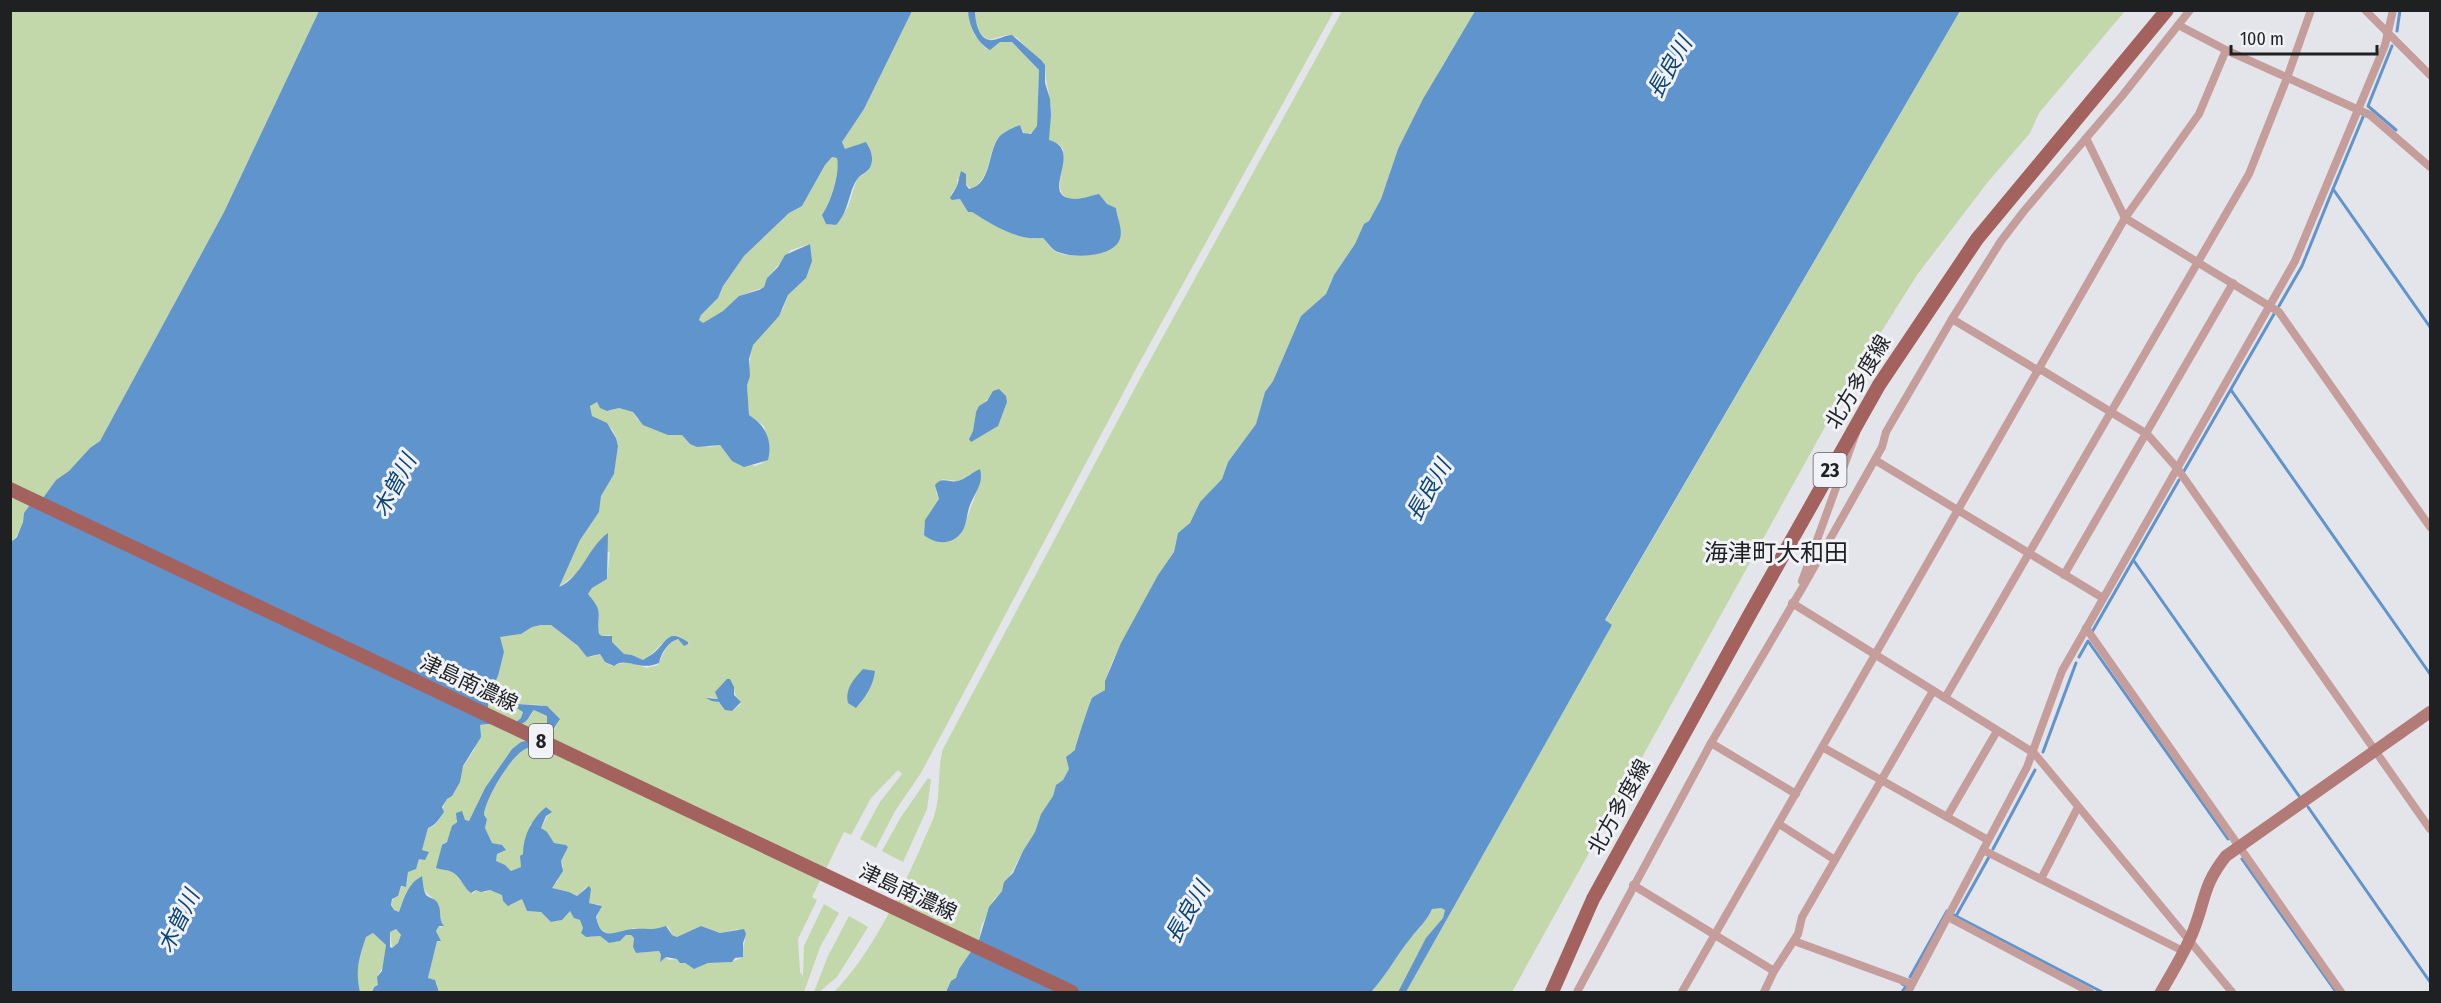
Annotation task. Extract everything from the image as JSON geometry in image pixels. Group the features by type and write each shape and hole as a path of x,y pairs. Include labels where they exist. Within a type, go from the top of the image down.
{"main road":[{"name":"北方多度線","path":"1550,993 1593,899 1860,417 1906,343 1977,239 2167,10"},
{"name":"津島南濃線","path":"10,489 1072,993"}],"street":[{"path":"1577,993 1711,743 1791,603 1804,585 1875,460 1886,432 1952,319 2001,241 2024,211 2190,10"},
{"path":"1945,698 2249,174 2311,10"},
{"path":"2365,10 2430,75"},
{"path":"1794,942 1910,988 2034,753 2062,671 2295,261 2389,35 2393,10"},
{"path":"2178,25 2226,50 2370,115 2430,167"},
{"path":"1682,993 2125,218 2199,114 2226,50"},
{"path":"2086,138 2125,218 2279,312 2430,527"},
{"path":"2064,575 2233,284"},
{"path":"1952,319 2146,434 2177,468 2430,829"},
{"path":"1791,603 1824,524 1854,443 1860,417"},
{"path":"1875,460 2103,598"},
{"path":"1791,603 2034,753 2186,945 2232,993"},
{"path":"2086,628 2341,993"},
{"path":"1764,993 1774,971 1794,942 1802,917 1933,691"},
{"path":"2161,993 2186,945 2212,873 2226,856 2430,712"},
{"path":"1947,817 1997,731"},
{"path":"1711,743 1796,794"},
{"path":"1824,748 1988,840"},
{"path":"2042,879 2078,807"},
{"path":"1779,824 1834,860"},
{"path":"1983,850 2186,945"},
{"path":"1634,885 1774,971"},
{"path":"1948,917 2090,993"}],"green space":[{"path":"10,11 319,11 224,212 100,441 90,448 69,471 56,480 43,498 24,513 20,529 11,543"},
{"path":"912,11 968,11 974,34 986,49 999,42 1012,42 1039,70 1037,126 1034,132 1025,135 1020,125 1002,134 994,145 986,172 978,184 972,189 957,178 957,186 951,194 953,200 960,199 968,212 1033,239 1043,238 1057,253 1072,255 1093,254 1120,227 1116,208 1107,204 1099,194 1076,199 1069,198 1062,193 1060,184 1063,149 1049,141 1051,105 1045,65 1016,37 1006,35 989,40 985,38 978,28 975,11 1334,11 1137,367 921,773 895,811 876,848 860,839 880,802 902,774 898,770 871,798 851,835 844,832 812,897 817,900 798,939 800,972 803,976 804,946 824,904 839,913 820,947 804,992 439,992 436,982 428,978 437,940 441,941 436,931 439,926 442,928 437,904 425,890 421,876 407,891 399,912 394,910 392,902 395,897 397,898 401,887 405,887 408,872 417,865 419,859 429,852 422,850 428,828 434,826 441,817 445,801 452,795 459,782 461,770 474,750 480,725 516,722 488,708 488,697 498,676 504,652 499,637 521,634 532,627 551,625 591,657 600,654 605,662 612,666 626,662 647,668 658,665 665,650 674,641 678,639 683,644 689,643 676,636 670,638 643,660 632,655 624,655 612,642 610,635 599,634 599,613 588,594 592,588 607,579 610,552 591,552 578,572 558,588 580,540 599,512 601,496 614,474 618,446 616,437 612,429 592,416 590,406 597,402 600,408 610,411 619,408 633,412 637,419 682,435 690,444 710,447 720,445 728,456 755,466 763,463 767,439 764,426 749,415 747,385 752,345 783,309 788,295 806,278 809,244 791,250 767,278 764,287 739,296 723,311 703,323 699,321 701,315 718,298 723,286 744,256 789,213 802,206 832,157 837,158 836,179 829,202 822,215 826,224 836,225 848,207 857,179 868,171 872,155 849,148 845,149 842,142 864,109","holes":["990,396 988,432 975,439 970,436 976,412","980,469 977,491 964,528 924,535 927,518 939,499 936,492 942,479 958,481","730,680 741,704 732,711 708,696 718,699","517,704 543,705 558,717 550,736 529,746 511,762 485,808 484,815 487,819 485,828 492,843 500,845 504,851 497,854 496,861 511,871 521,867 521,856 530,825 546,807 550,811 541,828 554,843 568,847 561,861 563,866 557,882 552,888 577,896 586,887 589,893 589,903 601,905 596,920 602,930 608,934 622,933 634,928 649,931 668,926 672,935 678,937 701,926 720,933 738,929 745,940 741,958 731,962 708,963 694,969 677,959 669,960 666,957 660,962 659,951 636,953 633,947 634,938 631,935 626,935 620,941 609,943 600,936 586,937 581,933 583,928 580,920 570,911 559,921 551,922 541,912 527,911 522,899 511,905 503,901 502,895 490,890 485,892 476,890 473,894 450,871 437,868 442,845 450,837 457,820 469,821 485,788 512,749 521,742 534,739 547,724 547,716 534,710 527,721 516,722 521,718 523,712"]},
{"path":"1342,11 1475,11 1441,68 1398,149 1381,199 1369,221 1364,225 1355,244 1334,275 1326,294 1301,316 1273,381 1265,392 1256,424 1228,462 1222,479 1200,502 1190,523 1178,533 1174,552 1158,575 1112,662 1105,681 1105,690 1090,701 1075,750 1069,754 1069,769 1063,780 1056,785 1053,796 1041,814 1035,832 1002,891 994,899 981,927 979,940 959,969 956,978 946,992 834,992 872,943 894,904 921,847 937,805 943,749 1143,373"},
{"path":"1960,11 2125,11 2039,113 2030,133 1987,183 1917,275 1851,380 1512,992 1406,992 1612,625 1605,621"},
{"path":"928,778 931,780 927,809 903,862 882,851 901,817"},
{"path":"1437,906 1445,910 1443,918 1427,938 1398,992 1371,992 1432,909"},
{"path":"849,916 868,927 837,977 819,992 814,992 828,956"},
{"path":"396,929 401,936 392,948 390,932"},
{"path":"373,933 386,945 383,967 378,975 378,985 373,987 372,992 360,992 358,970 360,958 366,937"}],"water":[{"name":"木曽川","path":"319,11 912,11 864,109 842,142 845,149 866,142 872,159 869,169 855,183 841,219 836,225 826,224 822,215 836,180 837,158 832,157 802,206 789,213 744,256 723,286 718,298 699,320 703,323 723,311 739,296 764,287 767,278 778,267 785,255 810,244 812,261 806,278 788,295 779,316 753,345 749,359 750,376 747,385 749,415 759,423 766,434 769,446 768,460 744,467 732,461 720,445 697,447 690,444 682,435 668,435 643,425 633,412 619,408 607,411 600,408 597,402 590,406 592,416 607,423 616,438 618,446 614,474 601,496 599,512 580,540 559,587 574,576 595,546 608,533 607,579 592,588 588,594 599,613 599,634 612,636 612,642 624,654 643,660 669,637 677,636 688,644 684,646 678,639 674,640 661,655 659,663 645,666 619,663 614,666 605,662 600,654 587,657 578,646 551,625 532,627 521,634 500,637 504,652 498,676 488,697 488,708 516,722 521,718 523,712 514,706 517,704 547,706 560,719 544,741 525,749 517,756 493,790 485,808 484,815 487,819 485,828 492,843 502,845 506,850 497,854 496,861 511,871 521,867 520,856 523,854 529,828 536,816 546,807 552,812 546,816 541,828 547,832 554,843 568,847 561,861 563,871 552,888 577,896 589,886 591,889 589,903 602,906 596,917 602,931 611,934 666,926 672,935 677,937 701,926 720,933 744,929 746,934 743,943 743,957 735,958 732,962 708,963 694,969 685,963 680,963 677,959 666,957 660,962 659,951 636,953 633,947 634,938 631,935 626,935 620,941 609,943 600,936 586,937 581,933 583,928 580,920 574,918 570,911 562,920 551,922 541,912 527,911 522,899 508,906 503,901 502,895 490,890 481,892 476,890 471,893 453,873 436,868 442,845 447,842 452,826 457,822 456,813 462,811 465,820 469,821 485,788 512,749 521,742 534,739 547,724 547,716 534,710 520,725 480,725 481,737 463,766 460,782 442,807 444,812 441,817 428,828 422,850 429,852 425,860 419,859 416,869 408,872 406,887 401,886 398,896 392,899 391,905 399,912 410,887 422,876 426,895 437,902 444,926 439,926 436,931 441,941 437,941 428,978 435,980 439,992 372,992 378,985 377,977 382,971 386,945 373,933 366,937 360,958 358,977 360,992 11,992 10,543 17,537 24,513 30,505 43,498 56,480 69,471 90,448 100,441 224,212","holes":["396,929 401,935 398,943 390,947 390,932"]},
{"path":"968,11 975,11 977,25 984,38 993,40 1012,35 1045,65 1045,83 1050,99 1051,115 1049,140 1059,145 1063,153 1060,191 1064,197 1075,199 1099,194 1107,204 1116,208 1121,229 1120,237 1115,246 1109,250 1092,255 1067,255 1053,249 1043,238 1024,237 1006,231 968,212 960,199 950,198 957,186 961,171 966,174 966,185 969,189 982,181 995,144 1001,135 1020,125 1023,133 1031,134 1037,126 1039,70 1012,42 1000,42 990,50 985,47 974,34"},
{"name":"長良川","path":"1475,11 1960,11 1605,620 1612,625 1406,992 1398,992 1426,938 1443,918 1445,910 1441,908 1432,909 1371,992 946,992 979,940 989,907 1002,891 1004,882 1013,873 1035,832 1041,814 1053,796 1056,785 1063,780 1069,769 1066,757 1075,750 1092,698 1105,690 1105,681 1121,643 1158,575 1174,552 1178,533 1190,523 1200,502 1222,479 1228,462 1256,424 1265,392 1273,381 1301,316 1326,294 1334,275 1355,244 1364,224 1369,221 1381,199 1398,149 1423,99"},
{"path":"999,389 1006,396 1007,402 998,426 971,442 969,439 979,406 987,401 993,391"},
{"path":"980,469 980,483 961,534 946,542 929,539 924,535 925,520 939,499 935,485 943,480 958,481"},
{"path":"863,669 875,671 874,677 868,691 856,708 848,703 847,698 849,688"},
{"path":"727,679 730,679 734,687 734,695 741,702 732,711 725,710 719,702 706,698 718,699 715,692"}],"waterway":[{"path":"2397,31 2400,10"},
{"path":"2392,46 2368,106 2396,130"},
{"path":"2363,117 2333,189 2430,327"},
{"path":"2279,306 2302,266 2333,189"},
{"path":"2184,471 2274,314"},
{"path":"2231,390 2430,674"},
{"path":"2092,632 2179,480"},
{"path":"2134,561 2299,796"},
{"path":"2079,657 2088,641 2228,839"},
{"path":"2043,752 2076,663"},
{"path":"1993,849 2035,770"},
{"path":"2308,807 2430,982"},
{"path":"1956,916 1989,857"},
{"path":"2242,859 2336,992"},
{"path":"1910,977 1947,911"},
{"path":"1954,915 2102,992"},
{"path":"1902,984 1906,986 1902,992"}],"district":[{"name":"海津町大和田","path":"1776,553"}]}
